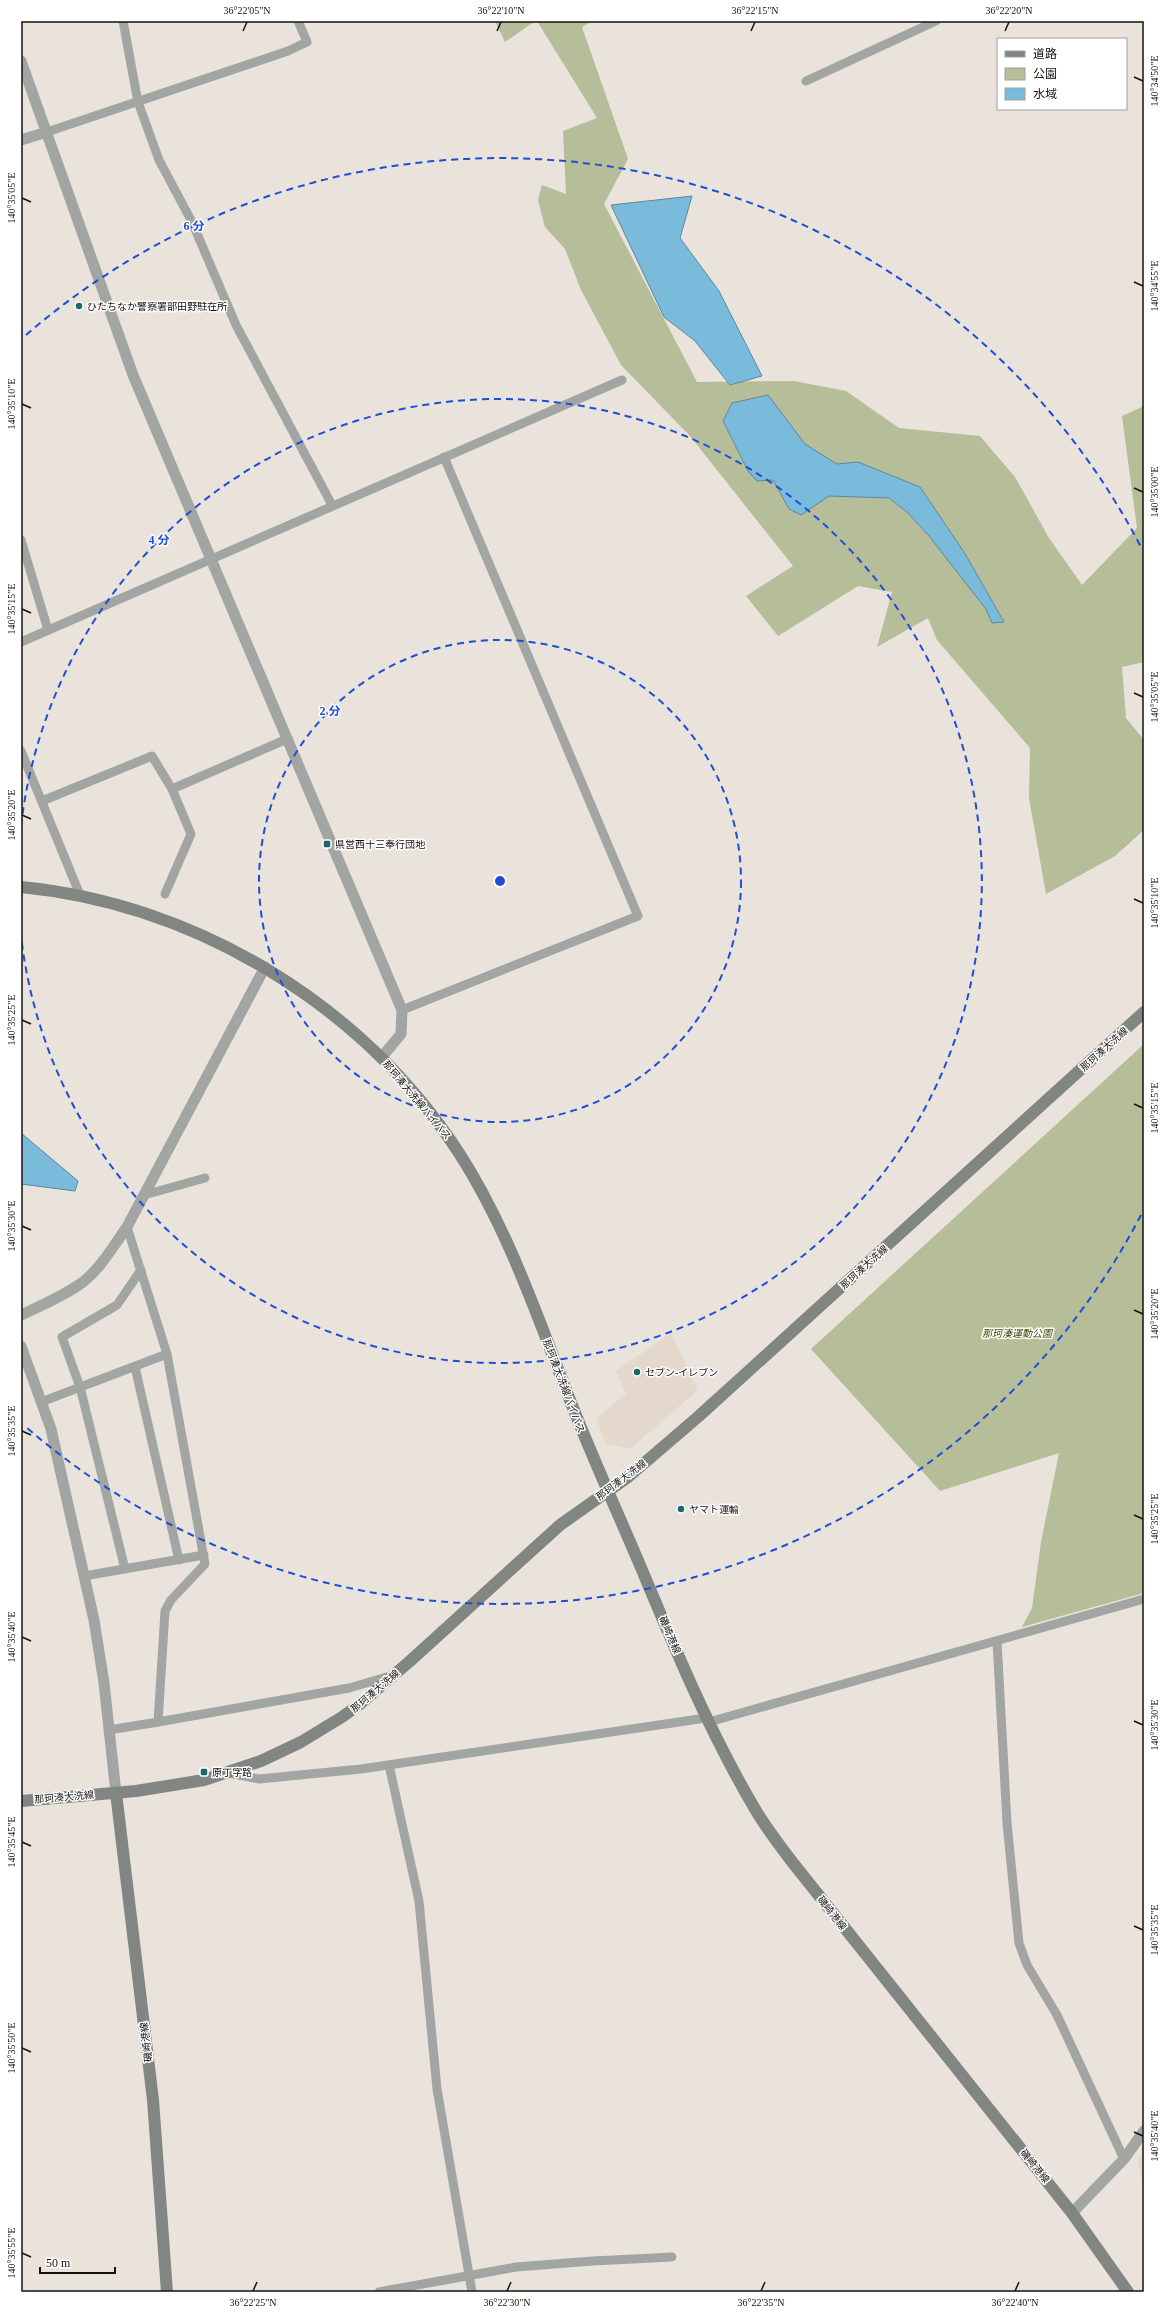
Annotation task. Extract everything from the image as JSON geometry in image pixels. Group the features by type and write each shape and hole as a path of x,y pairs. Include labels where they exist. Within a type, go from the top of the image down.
{"main road":[{"name":"那珂湊大洗線バイパス","path":"21,887 80,895 167,921 265,968 288,981 332,1014 381,1058 448,1136 491,1206 513,1255 586,1442 608,1491"},
{"name":"那珂湊大洗線","path":"21,1801 116,1793 183,1784 228,1773 281,1752 324,1729 342,1717 394,1675 560,1525 634,1473 699,1416 1144,1012"},
{"name":"磯崎港線","path":"608,1491 708,1720 756,1811 793,1863 1072,2213 1128,2292"},
{"name":"磯崎港線","path":"116,1793 152,2100 167,2292"}],"street":[{"path":"123,21 138,102 159,160 192,222 236,325 332,505"},
{"path":"21,140 288,51 307,42 298,21"},
{"path":"806,81 918,25 936,21"},
{"path":"21,61 133,375 402,1010 401,1034 381,1058"},
{"path":"21,642 211,560 332,505 622,380"},
{"path":"402,1010 638,916 444,457"},
{"path":"21,540 48,630"},
{"path":"172,790 287,740"},
{"path":"21,751 80,895"},
{"path":"42,801 152,756 172,790 191,834 165,894"},
{"path":"21,1315 49,1302 84,1281 108,1254 127,1227 265,968"},
{"path":"144,1195 205,1178"},
{"path":"127,1227 167,1354 205,1564 171,1600 165,1611 158,1722"},
{"path":"125,1569 80,1387 62,1337 117,1305 141,1270"},
{"path":"21,1346 51,1429 94,1620 116,1793"},
{"path":"41,1402 167,1354"},
{"path":"135,1367 179,1560"},
{"path":"84,1576 204,1555"},
{"path":"228,1773 259,1779 390,1765 708,1720 1144,1599"},
{"path":"997,1641 1007,1830 1019,1943 1027,1965 1057,2015 1124,2159"},
{"path":"109,1730 349,1688 394,1675"},
{"path":"390,1765 419,1901 437,2089 472,2292"},
{"path":"1072,2213 1124,2159 1144,2131"},
{"path":"379,2292 516,2268 593,2261 672,2257"}],"shaded area":[{"path":"671,1333 698,1390 630,1449 606,1444 596,1418 626,1394 616,1371"},
{"path":"1144,2152 1144,2188 1138,2161"}],"green space":[{"path":"495,21 535,21 505,42"},
{"path":"537,21 592,21 582,27 628,159 604,204 697,382 794,381 846,391 899,428 980,436 1015,477 1049,538 1082,585 1137,528 1122,416 1144,406 1144,662 1122,667 1126,718 1144,740 1144,830 1115,856 1046,894 1029,798 1030,748 937,640 928,618 877,647 892,592 858,586 778,636 746,596 793,566 690,436 621,365 581,290 565,249 545,227 538,200 542,185 566,194 563,131 597,118"},
{"name":"那珂湊運動公園","path":"1144,1044 1144,1593 1022,1627 1032,1608 1041,1542 1059,1453 940,1491 811,1349"}],"water":[{"path":"692,196 680,238 719,291 762,376 730,385 695,341 664,317 611,205"},
{"path":"768,395 805,444 837,464 858,462 920,487 964,552 1004,622 992,623 986,609 929,536 907,512 889,498 829,496 801,515 789,509 773,480 757,481 748,471 723,421 732,403"},
{"path":"21,1133 78,1181 75,1191 21,1184"}],"place":[{"name":"ひたちなか警察署部田野駐在所","path":"79,306"},
{"name":"県営西十三奉行団地","path":"327,844"},
{"name":"セブン-イレブン","path":"637,1372"},
{"name":"ヤマト運輸","path":"681,1509"},
{"name":"原丁字路","path":"204,1772"}]}
